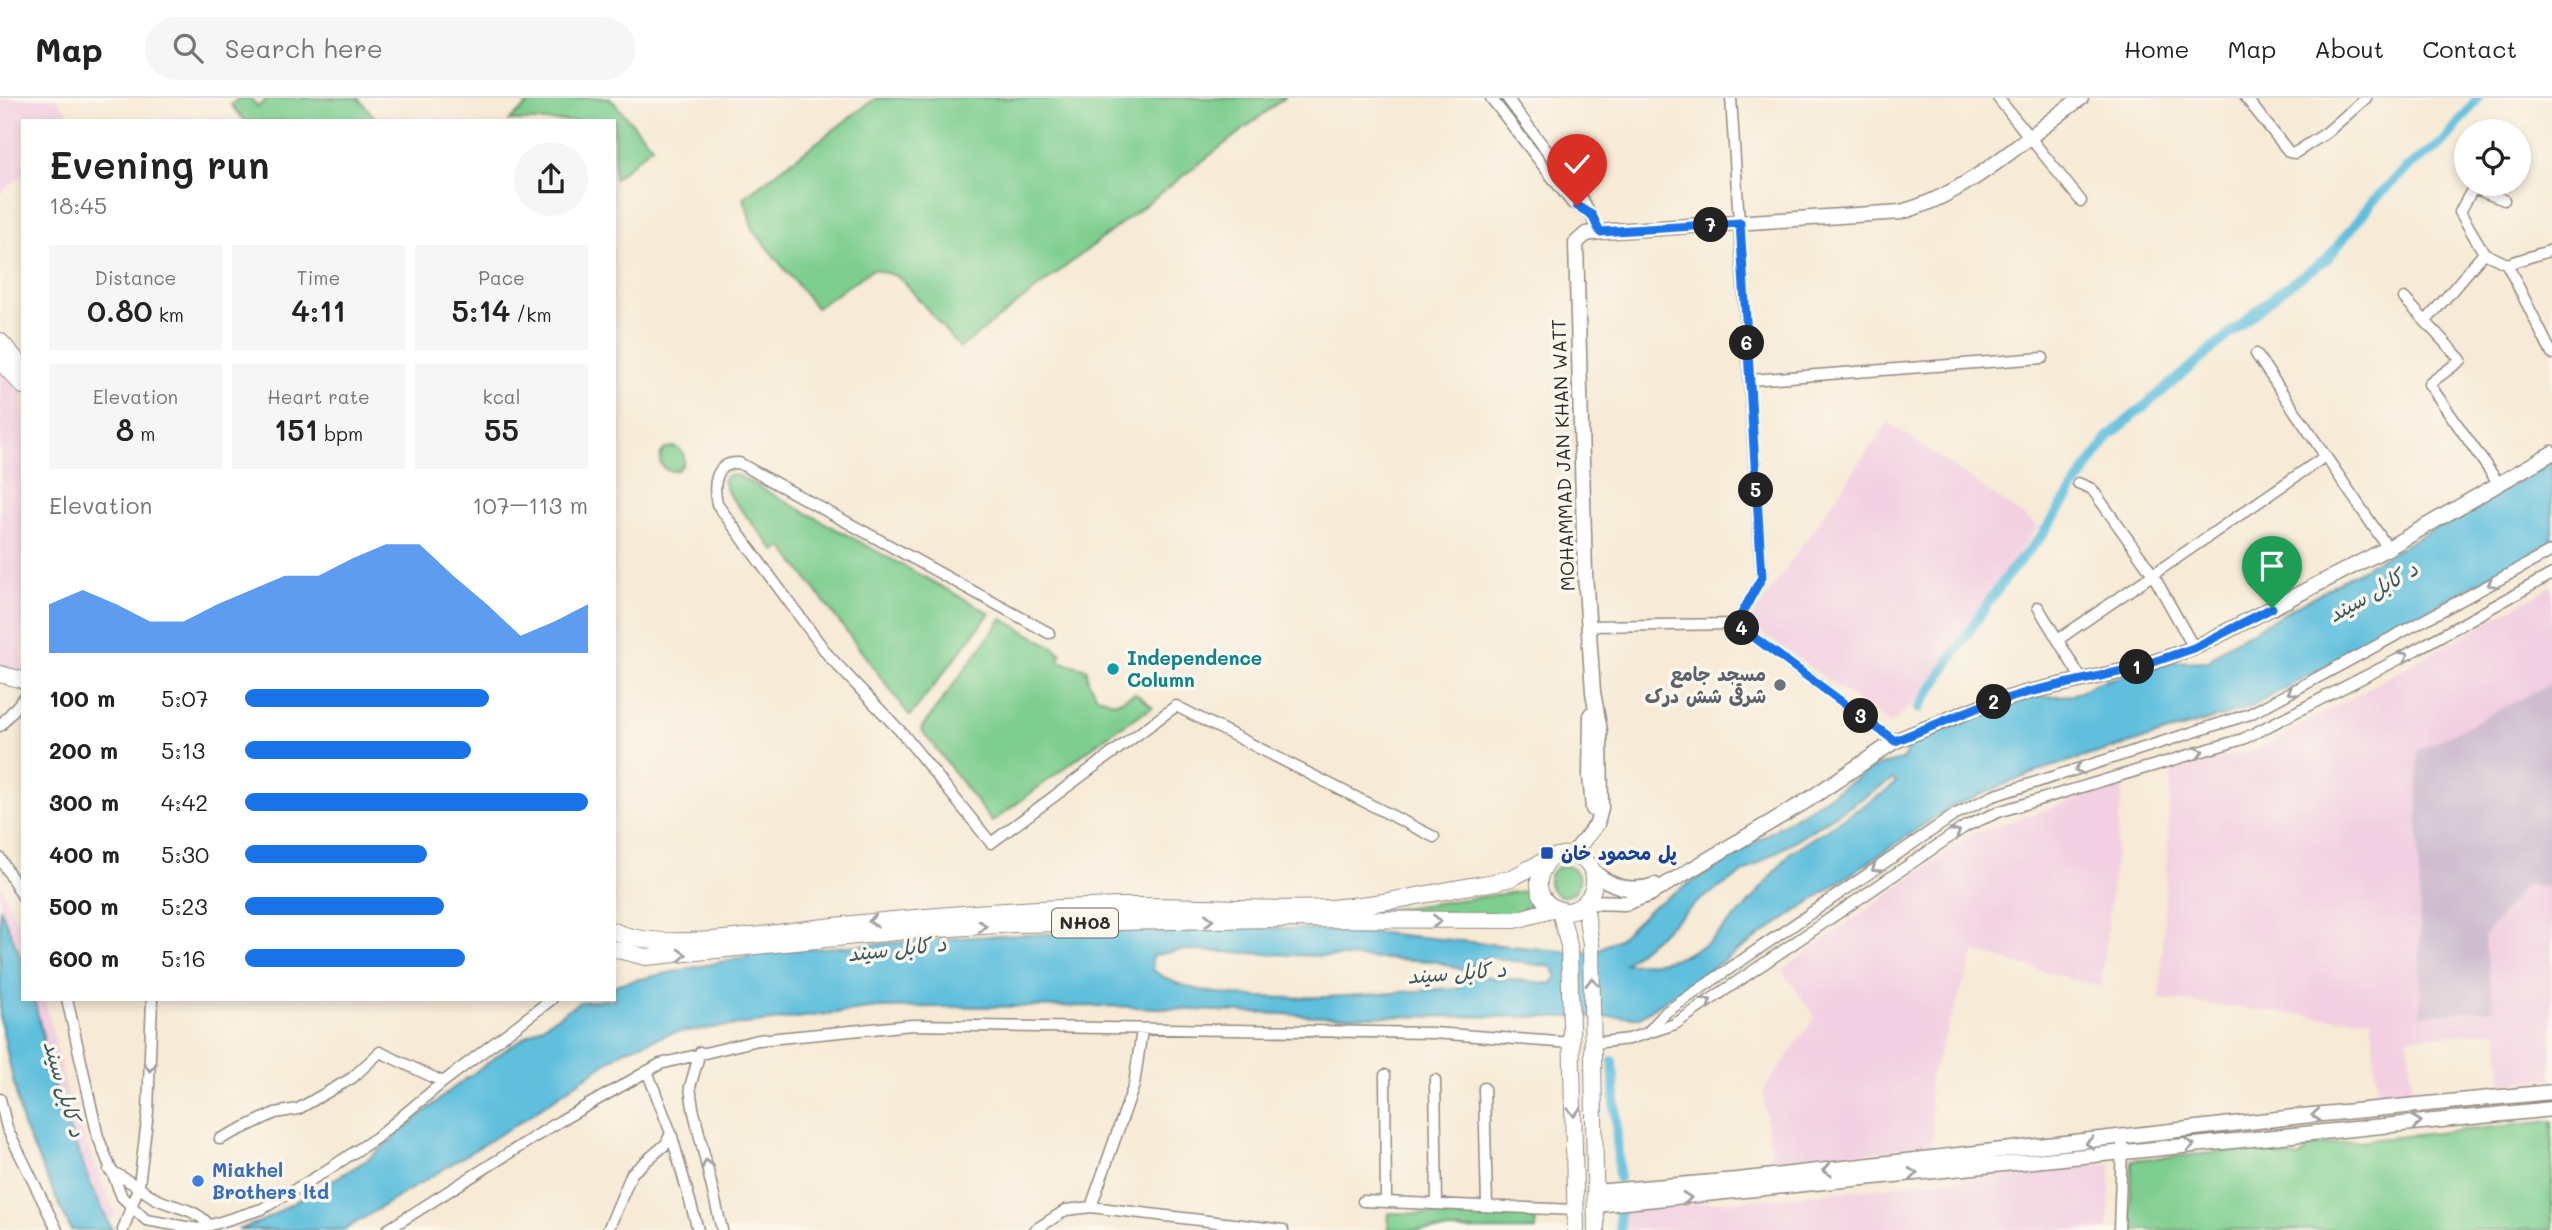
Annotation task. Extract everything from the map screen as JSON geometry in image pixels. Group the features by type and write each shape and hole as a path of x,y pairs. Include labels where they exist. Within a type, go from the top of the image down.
{"highway":[{"path":"0,341 21,365"},
{"path":"0,361 21,384"},
{"path":"0,674 21,679"},
{"path":"1567,855 1587,863 1592,870 1595,887 1586,904 1591,945 1597,1230"},
{"name":"NH08","path":"616,932 633,939 659,941 754,935 899,918 1012,910 1200,905 1326,908 1365,905 1509,878 1567,855"},
{"path":"1547,862 1541,870 1538,888 1547,904 1558,910 1569,946 1576,1230"},
{"name":"NH08","path":"616,949 646,957 906,931 999,925 1274,919 1515,920 1586,904"}],"main road":[{"path":"1600,232 1901,212 1924,206 1993,164 2081,98"},
{"name":"MOHAMMAD JAN KHAN WATT","path":"1567,855 1597,824 1601,814 1600,731 1593,692 1588,626 1576,252 1576,243 1581,237 1600,232"},
{"path":"1586,904 1626,903 1650,894 1808,800 1895,741 1979,707 2136,668 2194,648 2388,548 2552,453"},
{"path":"1592,870 1607,882 1624,888 1643,889 1670,880"},
{"path":"2122,1146 2302,1116 2552,1093"},
{"path":"1595,1199 2122,1146 2552,1109"}],"street":[{"path":"1492,98 1572,202 1592,215"},
{"path":"1507,98 1592,215 1600,232"},
{"path":"1731,98 1762,577 1736,624"},
{"path":"1998,98 2081,201"},
{"path":"2246,98 2289,152 2295,153 2326,133 2366,98"},
{"path":"2504,200 2473,188 2460,212 2484,253 2507,264 2552,354"},
{"path":"2507,264 2552,250"},
{"path":"2427,320 2484,253"},
{"path":"2404,298 2461,360 2429,384 2499,484"},
{"path":"2256,354 2388,548"},
{"path":"1750,380 2043,358"},
{"path":"2059,639 2324,457"},
{"path":"1049,633 739,463 730,463 719,470 713,486 717,504 828,655 903,734 991,842 1176,706 1433,837"},
{"path":"2078,483 2092,489 2152,573 2194,648"},
{"path":"1647,1033 1666,1012 1923,835 1993,796 2250,713 2552,551"},
{"path":"1594,1043 1629,1039 1675,1024 1966,826 2001,811 2243,739 2399,659 2552,574"},
{"path":"2038,607 2082,680"},
{"path":"1588,626 1736,624 1895,741"},
{"path":"0,726 21,701"},
{"path":"1923,835 1932,848"},
{"path":"0,858 21,894"},
{"path":"66,1001 98,1137 109,1170 131,1208 146,1220 198,1229 262,1209 321,1174 376,1138 443,1082 549,1001"},
{"path":"123,1230 139,1185 148,1112 152,1001"},
{"path":"387,1230 559,1121 647,1071 700,1052 758,1040 912,1025 1433,1033 1572,1043"},
{"path":"1091,1207 1134,1085 1142,1030"},
{"path":"220,1139 275,1113 298,1109 352,1078 380,1052 443,1082"},
{"path":"700,1052 690,1087 722,1230"},
{"path":"647,1071 671,1133 698,1230"},
{"path":"1385,1075 1386,1202"},
{"path":"1436,1080 1437,1204"},
{"path":"1485,1088 1487,1206"},
{"path":"0,1099 7,1128 57,1230"},
{"path":"608,1230 632,1173 666,1144 671,1133"},
{"path":"2119,1230 2122,1146"},
{"path":"109,1170 139,1185 155,1198 201,1215 208,1224"},
{"path":"1363,1201 1576,1210"},
{"path":"1040,1229 1066,1210 1091,1207 1195,1217 1283,1230"},
{"path":"1195,1217 1195,1230"}],"shaded area":[{"path":"0,98 56,98 73,119 21,119 21,176 0,194"},
{"path":"0,361 21,384 21,679 0,674"},
{"path":"1888,422 2038,526 1918,700 1890,724 1748,623"},
{"path":"2552,586 2552,683 2417,752 2421,1014 2493,1009 2484,936 2525,885 2552,887 2552,1079 2503,1084 2498,1031 2408,1038 2412,1091 2378,1095 2371,1018 2327,1018 2160,999 2171,771 2263,747"},
{"path":"2552,683 2552,887 2525,885 2484,936 2494,1009 2421,1015 2417,751"},
{"path":"2123,784 2101,987 1975,952 1929,1080 1933,1147 1771,1160 1763,1091 1815,1017 1782,970 1974,833"},
{"path":"0,883 21,930 21,958 0,908"},
{"path":"34,1001 45,1001 67,1094 116,1216 107,1221 57,1098"},
{"path":"2111,1163 2108,1230 1625,1230 1624,1209 1789,1197"}],"green space":[{"path":"239,98 250,98 258,107 268,98 358,98 376,119 243,119 231,105"},
{"path":"535,98 610,98 652,146 616,177 616,119 511,119"},
{"path":"876,98 1284,98 960,348 904,282 896,276 873,269 816,308 753,230 744,197"},
{"path":"667,447 677,447 684,454 684,464 677,471 667,471 660,464 660,454"},
{"path":"737,475 990,613 910,716 783,547 775,551 729,495 723,481 726,476"},
{"path":"1002,619 1055,648 1061,654 1059,661 1087,669 1088,681 1097,696 1115,703 1135,693 1153,707 1114,731 992,822 921,729"},
{"path":"1564,866 1575,870 1579,881 1575,892 1564,896 1553,892 1549,881 1553,870"},
{"path":"1530,890 1533,907 1522,909 1522,916 1379,911"},
{"path":"2552,1121 2552,1230 2129,1230 2132,1160 2272,1148 2279,1156 2300,1158 2310,1146"},
{"path":"1389,1213 1535,1217 1536,1230 1388,1230"}],"water":[{"name":"د کابل سيند","path":"2552,462 2552,542 2249,708 2040,770 1950,807 1640,1017 1322,1016 1114,1006 932,1007 878,1008 671,1033 625,1050 523,1120 344,1230 238,1230 262,1221 367,1160 452,1089 505,1050 580,1002 616,1001 616,985 621,983 768,952 972,937 1238,926 1380,933 1581,953 1599,949 1619,939 1652,907 1876,766 1902,760 1914,741 2024,698 2073,695 2096,683 2171,662 2209,661 2224,647","holes":["1893,779 1896,782 1888,790 1791,852 1745,908 1708,943 1680,957 1654,963 1624,964 1700,900","1179,950 1435,961 1463,970 1465,978 1458,988 1344,996 1254,997 1212,992 1178,983 1152,969 1152,956","1487,957 1552,967 1557,977 1551,984 1473,975 1472,965"]},
{"path":"0,908 21,958 21,1001 34,1001 57,1098 92,1188 112,1230 71,1230 23,1126 0,1019"}],"waterway":[{"path":"1919,708 1987,604 2010,572 2040,538 2109,436 2283,289 2328,258 2372,202 2409,166 2444,142 2478,98"},
{"path":"1613,1061 1619,1178"},
{"path":"1619,1207 1620,1230"}],"place":[{"name":"Independence Column","path":"1113,669"},
{"name":"مسجد جامع شرقی شش درک","path":"1780,685"},
{"name":"پل محمود خان","path":"1547,853"},
{"name":"Miakhel Brothers ltd","path":"198,1181"}],"route":[{"path":"1577,206 1592,215 1600,232 1740,223 1762,577 1736,624 1895,741 1979,707 2029,692 2136,668 2194,648 2272,608"}]}
